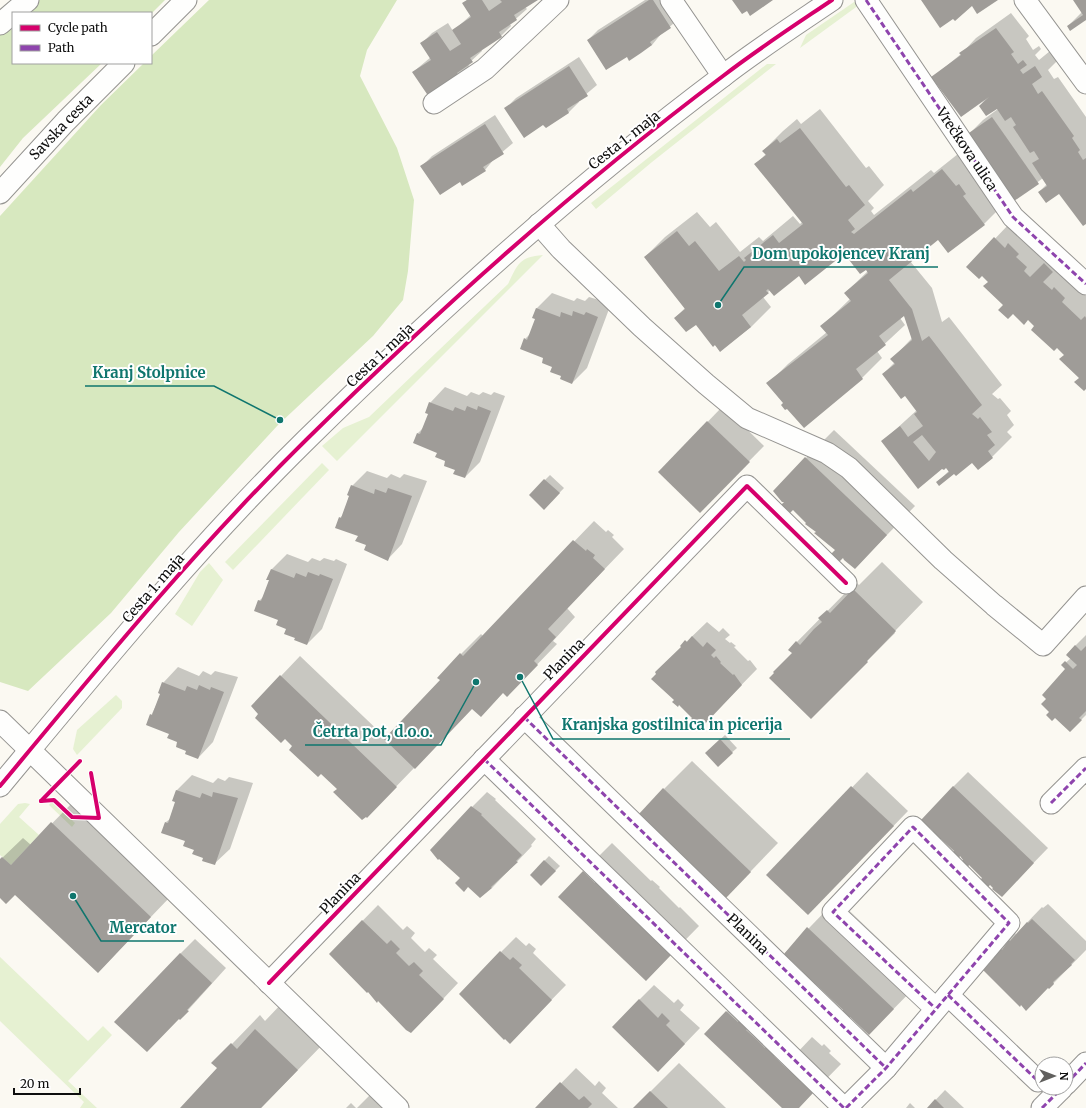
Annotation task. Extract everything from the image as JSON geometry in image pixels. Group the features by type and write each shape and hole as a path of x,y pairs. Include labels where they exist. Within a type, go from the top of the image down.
{"street":[{"path":"14,12 28,0"},
{"path":"152,34 186,0"},
{"path":"434,103 485,69 558,0"},
{"path":"671,0 723,76"},
{"name":"Cesta 1. maja","path":"0,786 154,602 305,441 456,297 591,180 723,76 832,0"},
{"name":"Vrečkova ulica","path":"866,0 1014,217 1086,284"},
{"path":"1025,0 1086,83"},
{"path":"0,24 12,14"},
{"name":"Savska cesta","path":"0,193 66,120 123,64"},
{"path":"539,224 561,249 642,327 706,384 747,418 827,453 850,468 943,560 994,606 1043,645 1086,597"},
{"name":"Planina","path":"269,983 747,486 846,583"},
{"name":"Planina","path":"524,717 886,1068"},
{"path":"0,721 398,1108"},
{"path":"484,759 845,1108 886,1068 941,1002 1009,923 913,827 833,912 941,1002 1034,1078"},
{"path":"1051,803 1086,768"},
{"path":"1074,1076 1086,1063"},
{"path":"1042,1108 1054,1096"}],"green space":[{"path":"39,0 165,0 152,13 25,12"},
{"path":"209,0 397,0 367,50 360,76 397,148 414,200 408,271 403,300 373,336 278,425 179,532 111,613 28,691 0,682 0,216 101,105 143,64 152,64 152,55"},
{"path":"857,0 863,2 800,48 806,35"},
{"path":"12,23 12,64 101,64 23,138 0,167 0,33"},
{"path":"767,64 776,64 652,162 596,209 591,203"},
{"path":"543,255 337,461 322,446 343,428 369,417 508,284 514,271 520,263 529,258"},
{"path":"322,463 329,470 233,570 225,562"},
{"path":"209,563 223,580 192,626 175,614 200,572"},
{"path":"116,695 122,701 122,708 77,755 73,749 77,730"},
{"path":"52,801 75,823 72,827 49,805"},
{"path":"18,804 30,804 19,817 39,835 11,865 0,855 0,824"},
{"path":"0,957 88,1041 103,1026 112,1035 68,1081 97,1108 80,1108 84,1102 0,1021"}],"building":[{"path":"467,0 482,0 489,11 502,2 500,0 538,0 514,15 517,20 499,32 502,37 470,58 473,62 457,73 460,77 429,97 412,72 431,60 420,43 437,32 450,51 461,44 452,30 471,17 462,3"},
{"path":"649,0 653,0 671,28 650,42 652,45 629,61 627,57 606,70 587,40"},
{"path":"732,0 773,0 750,16 747,11 742,14"},
{"path":"921,0 998,0 977,14 972,6 955,21 953,19 940,28"},
{"path":"1073,0 1086,0 1086,20 1070,31 1067,26 1083,15"},
{"path":"996,28 1014,52 1011,54 1018,64 1023,60 1027,65 1020,70 1023,74 1035,66 1042,77 1032,84 1038,94 1042,91 1074,136 1072,138 1080,150 1078,152 1083,160 1086,158 1086,224 1083,226 1059,194 1046,203 1038,192 1047,186 1032,163 1039,159 1034,151 1030,153 1013,127 1016,125 1011,117 1005,121 997,109 986,116 979,106 989,97 961,117 931,77 961,55 959,53"},
{"path":"569,66 588,96 567,109 569,113 546,128 543,125 524,138 504,108"},
{"path":"992,117 1039,184 1014,201 966,135"},
{"path":"485,124 504,154 483,167 486,171 462,186 460,182 440,195 420,166"},
{"path":"800,128 846,187 849,185 865,205 848,220 855,229 851,232 854,234 911,189 913,192 942,169 956,186 959,184 966,194 963,196 985,225 948,253 938,240 889,280 912,309 922,341 929,336 982,405 972,414 978,419 980,417 992,432 987,435 995,445 988,451 993,458 978,470 972,463 956,476 954,474 939,486 936,482 949,472 946,468 944,470 942,469 918,489 881,441 900,426 908,437 923,426 914,414 917,412 905,396 901,399 882,374 895,364 890,359 912,340 904,316 879,336 886,345 856,369 863,379 804,428 787,409 785,410 781,405 783,403 766,383 828,335 820,326 851,301 844,293 868,273 866,270 860,274 846,256 851,252 849,250 805,285 799,276 774,296 768,289 766,291 769,293 742,315 751,327 720,352 715,345 713,347 696,325 686,332 674,318 685,309 644,257 677,231 689,246 695,241 719,271 739,256 744,262 746,260 744,258 773,235 779,243 803,224 754,164 766,155 762,151 777,139 780,143","holes":["922,435 936,452 929,461 913,442"]},
{"path":"994,237 1005,248 1008,243 1019,254 1016,257 1027,267 1024,271 1030,277 1044,263 1053,272 1043,282 1052,290 1054,287 1065,298 1062,302 1081,320 1085,316 1086,389 1084,391 1074,382 1079,378 1059,359 1064,355 1057,348 1054,351 1031,330 1034,326 1028,320 1024,325 1013,314 1008,319 998,310 1003,305 983,286 988,282 982,276 979,279 966,267"},
{"path":"536,308 560,317 561,312 572,316 573,311 584,315 586,312 598,317 572,384 560,379 561,376 550,372 552,367 542,363 543,358 520,349 524,338 527,340 535,319 532,318"},
{"path":"429,402 453,411 455,407 465,411 467,406 477,410 478,406 491,411 465,478 453,474 455,470 444,466 445,461 435,457 437,453 413,443 417,433 420,434 428,414 425,413"},
{"path":"707,421 750,462 700,513 658,472"},
{"path":"805,457 887,535 855,569 843,558 839,562 831,554 835,550 814,533 816,532 805,524 806,523 793,510 789,514 780,506 784,502 782,502 773,491"},
{"path":"544,479 560,493 544,510 529,495"},
{"path":"351,485 374,494 375,489 386,493 388,488 412,496 388,561 364,550 366,545 355,541 358,536 335,528 339,517 341,518 349,496 347,495"},
{"path":"573,540 586,551 587,549 595,555 593,558 605,569 548,629 556,637 534,661 538,665 507,697 503,693 481,717 472,709 415,769 384,739 440,680 437,678 460,653 463,656"},
{"path":"271,569 294,578 296,573 306,577 308,572 319,576 320,574 333,579 307,645 284,634 286,629 276,625 278,620 254,611 258,600 261,601 269,580 266,580"},
{"path":"853,589 896,631 867,661 868,662 811,719 769,678 792,653 788,650 796,641 800,645 822,622 818,618 827,610 830,613"},
{"path":"692,636 703,647 707,642 716,650 711,655 714,658 716,656 721,662 720,663 733,675 734,674 742,685 702,727 691,719 692,718 679,705 678,707 672,702 674,700 651,679 656,674 655,672 681,647 680,646 685,640 687,642"},
{"path":"1075,645 1081,651 1086,646 1086,711 1079,718 1082,720 1070,732 1055,718 1052,721 1046,715 1049,712 1041,704 1046,699 1042,695 1065,669 1061,665 1065,661 1073,669 1077,665 1066,655"},
{"path":"280,675 397,787 367,818 366,817 362,820 333,792 337,789 321,774 318,777 289,750 292,746 285,739 281,743 255,718 258,714 251,706"},
{"path":"162,682 185,691 187,686 197,690 199,685 210,690 211,687 224,692 198,759 185,754 186,751 176,747 177,742 167,738 169,734 146,725 150,714 152,715 160,694 158,693"},
{"path":"720,739 733,753 718,767 705,753"},
{"path":"851,786 894,826 808,915 766,875"},
{"path":"953,786 1034,863 1002,897 992,889 993,888 990,885 986,889 978,882 982,878 969,865 968,867 962,861 963,860 960,856 959,858 941,839 937,843 929,835 933,831 930,828 929,830 921,820"},
{"path":"663,788 751,872 725,899 638,815"},
{"path":"176,790 200,798 202,793 212,797 213,792 238,798 215,865 202,861 203,858 192,854 194,850 183,846 185,841 161,833 165,822 168,823 175,802 172,801"},
{"path":"471,806 482,814 481,815 522,855 516,861 518,862 480,898 468,887 464,892 455,883 460,878 439,859 438,860 430,850"},
{"path":"51,822 151,917 98,973 15,895 6,904 0,898 0,859 2,857 11,865"},
{"path":"544,860 556,871 541,886 530,875"},
{"path":"583,871 595,883 596,881 622,909 623,908 632,916 631,917 650,935 651,934 671,955 646,981 558,897"},
{"path":"1032,919 1075,960 1071,964 1072,965 1053,982 1054,984 1049,989 1048,988 1026,1011 1021,1005 1020,1007 983,970 994,958 990,954 998,946 1002,950 1009,940 1010,941 1027,922 1028,923"},
{"path":"362,920 387,944 391,940 400,949 396,953 409,966 414,962 423,971 419,975 444,999 411,1033 406,1030 378,1001 377,1003 368,992 367,993 329,954"},
{"path":"807,927 894,1009 869,1035 850,1017 845,1021 839,1014 843,1010 809,978 805,982 798,976 802,971 784,954"},
{"path":"500,951 510,960 513,957 522,965 519,968 552,1000 510,1044 505,1039 504,1040 459,994"},
{"path":"180,953 212,983 187,1010 189,1011 180,1020 179,1019 147,1052 114,1022"},
{"path":"639,999 658,1018 662,1013 670,1021 666,1025 685,1044 658,1072 612,1027"},
{"path":"726,1011 738,1022 740,1019 748,1028 746,1030 765,1048 767,1046 776,1054 774,1056 793,1074 795,1072 803,1080 801,1082 813,1093 799,1108 782,1108 704,1034"},
{"path":"255,1029 298,1070 261,1108 180,1108 217,1068 211,1063 231,1043 237,1049"},
{"path":"560,1082 579,1100 584,1096 592,1104 588,1108 535,1108"},
{"path":"650,1091 668,1108 633,1108"},
{"path":"935,1099 944,1108 927,1108"}],"marked path":[{"path":"866,0 1013,217 1086,284"},
{"path":"524,717 886,1068"},
{"path":"484,759 844,1108"},
{"path":"1051,803 1086,768"},
{"path":"846,1108 886,1068 1009,923 913,827 833,912 935,1008"},
{"path":"948,995 1034,1077"},
{"path":"1074,1076 1086,1063"},
{"path":"1042,1108 1054,1096"}],"cycle path":[{"path":"0,786 148,609 265,481 355,392 456,297 614,162 736,66 832,0"},
{"path":"269,983 747,486 846,583"},
{"path":"41,801 80,761"},
{"path":"41,801 54,800 72,817 99,818 91,773"}],"place":[{"name":"Dom upokojencev Kranj","path":"718,305"},
{"name":"Kranj Stolpnice","path":"280,420"},
{"name":"Kranjska gostilnica in picerija","path":"520,677"},
{"name":"Četrta pot, d.o.o.","path":"476,682"},
{"name":"Mercator","path":"73,896"}]}
